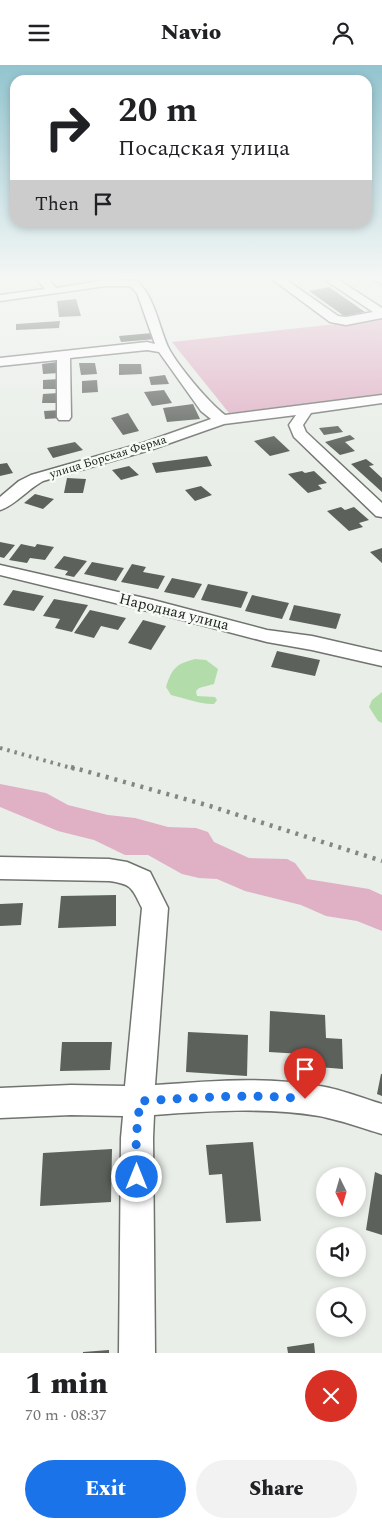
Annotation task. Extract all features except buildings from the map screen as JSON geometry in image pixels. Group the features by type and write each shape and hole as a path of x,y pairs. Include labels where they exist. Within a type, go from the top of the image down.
{"street":[{"path":"159,339 163,349 201,402 222,420 278,427 299,435 382,512"},
{"path":"0,362 147,346 163,349"},
{"path":"63,355 64,417"},
{"name":"улица Борская Ферма","path":"0,505 25,484 37,478 148,447 222,420 382,399"},
{"path":"299,435 296,425 307,408"},
{"name":"Народная улица","path":"0,570 153,606 267,636 312,643 382,659"},
{"path":"0,868 109,870 127,873 141,880 155,908 149,995 140,1063 140,1101 136,1138 137,1353"},
{"path":"0,1103 70,1100 140,1101 210,1096 272,1095 321,1101 382,1119"}],"shaded area":[{"path":"198,339 382,339 382,395 229,413 172,342"},
{"path":"195,659 206,660 218,669 214,684 199,688 196,691 197,696 215,697 217,700 214,704 171,695 166,687 175,668"},
{"path":"382,692 382,723 378,721 369,707 372,700"},
{"path":"0,784 46,793 68,805 108,815 135,818 168,827 196,828 208,832 214,842 249,858 287,859 295,863 307,879 369,889 382,895 382,931 357,921 326,916 301,905 245,891 217,879 199,878 182,874 148,855 125,855 94,840 58,831 0,807"}],"railway":[{"path":"0,748 75,769"},
{"path":"71,767 210,806 382,861"}],"route":[{"path":"137,1177 136,1138 140,1101 210,1096 272,1095 305,1099"}]}
